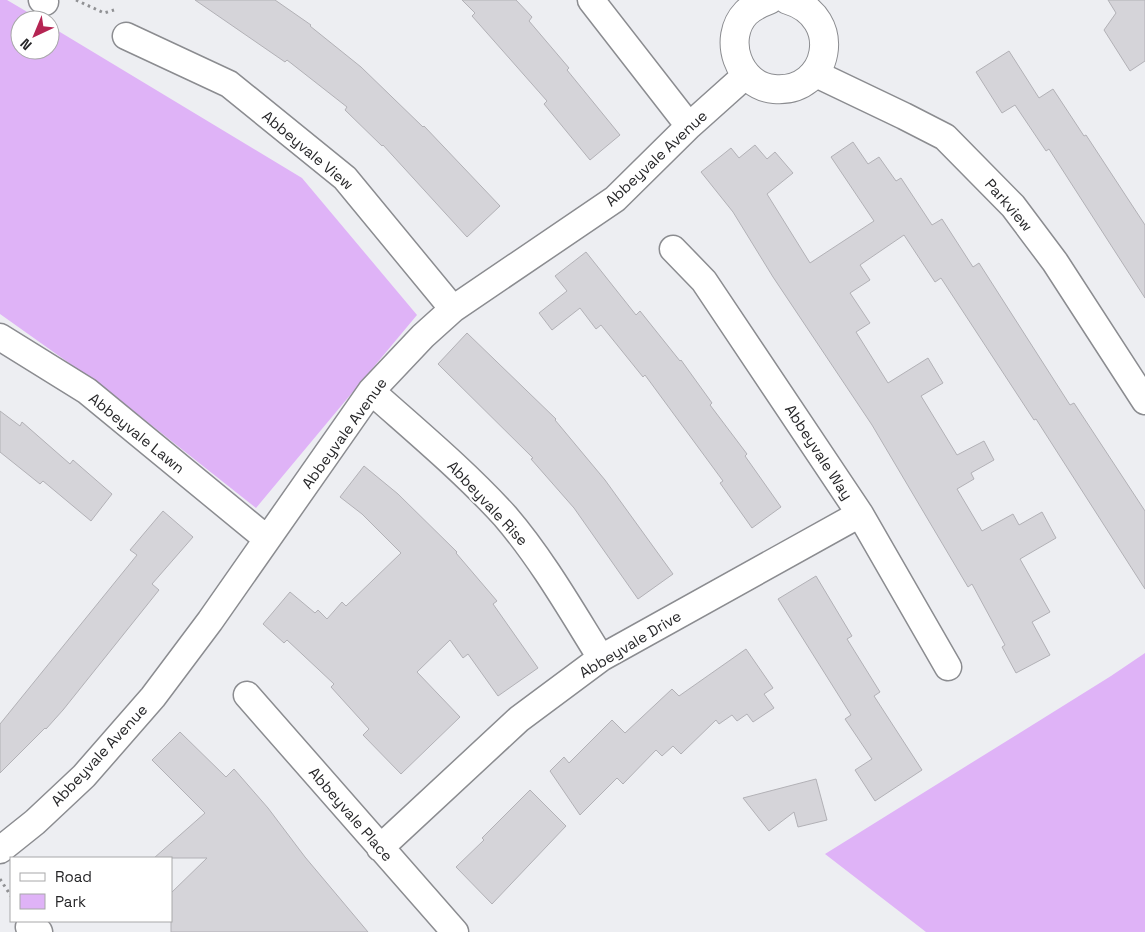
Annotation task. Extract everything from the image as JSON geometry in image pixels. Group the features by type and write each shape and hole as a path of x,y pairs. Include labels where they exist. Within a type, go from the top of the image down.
{"street":[{"path":"591,0 689,126"},
{"path":"769,0 740,7 734,38 739,64 746,75 758,84 773,89 788,88 802,83 814,73 821,61 824,48 823,35 819,22 807,4"},
{"name":"Abbeyvale View","path":"126,36 229,84 346,178 453,308"},
{"name":"Parkview","path":"814,73 945,137 1013,206 1055,262 1145,401"},
{"name":"Abbeyvale Avenue","path":"0,850 35,822 84,776 158,690 210,621 372,391 423,336 453,308 615,198 689,126 746,75"},
{"name":"Abbeyvale Way","path":"673,249 704,281 860,514 948,667"},
{"name":"Abbeyvale Lawn","path":"0,337 87,391 267,539"},
{"name":"Abbeyvale Rise","path":"372,391 464,474 505,516 534,554 601,658"},
{"name":"Abbeyvale Drive","path":"380,848 519,719 601,658 860,514"},
{"name":"Abbeyvale Place","path":"247,695 455,932"}],"path":[{"path":"76,0 104,13 115,10"},
{"path":"0,879 10,894"}],"green space":[{"path":"0,0 7,0 24,10 10,10 10,60 60,60 60,32 302,178 417,315 256,508 107,390 0,314"},
{"path":"1145,653 1145,932 926,932 825,854 1111,676"}],"building":[{"path":"195,0 275,0 311,25 361,67 424,126 500,206 467,237 383,145 345,110 347,107 287,60 285,62"},
{"path":"462,0 516,0 532,17 529,21 569,68 567,70 620,135 590,160 544,104 547,101 472,16 475,13"},
{"path":"1108,0 1145,0 1145,61 1130,71 1104,30 1116,13"},
{"path":"1009,51 1039,98 1053,89 1084,136 1086,135 1145,225 1145,298 1049,149 1046,151 1015,105 1002,113 976,72"},
{"path":"853,142 868,164 879,157 896,181 901,178 932,225 942,219 973,267 979,263 1070,405 1074,403 1145,511 1145,589 1036,419 1034,420 941,278 935,282 904,235 860,265 870,280 850,293 870,323 856,332 888,383 928,358 943,383 921,396 957,455 984,441 994,460 971,473 974,479 957,489 982,531 1013,514 1019,525 1042,512 1056,538 1020,559 1050,612 1032,622 1050,655 1016,673 1002,647 1005,645 972,584 968,587 872,425 773,277 733,212 701,172 731,148 739,158 755,145 767,159 775,152 793,173 767,194 810,263 874,221 831,157"},
{"path":"586,252 636,315 640,311 681,360 712,403 710,405 747,454 745,456 781,507 752,528 720,483 723,481 645,375 643,377 601,325 596,329 580,308 552,330 539,313 567,291 555,276"},
{"path":"467,333 556,419 605,480 673,574 638,599 574,508 531,459 533,458 438,364"},
{"path":"0,411 20,426 22,422 70,464 73,460 112,494 91,521 43,481 40,484 0,452"},
{"path":"364,466 398,494 457,552 497,601 493,604 538,668 498,696 468,654 463,658 450,640 417,672 460,717 401,774 363,735 369,729 331,687 334,684 287,640 284,643 263,624 290,592 315,613 318,610 327,619 342,602 346,606 401,553 362,514 340,497"},
{"path":"163,511 193,537 152,584 159,590 63,710 0,773 0,724 137,555 130,550"},
{"path":"816,576 852,636 847,639 880,692 874,696 922,770 875,801 855,770 872,759 845,719 851,715 778,599"},
{"path":"746,649 773,688 764,694 774,708 753,722 747,714 737,721 732,715 719,724 716,720 681,754 673,746 662,756 656,750 623,784 617,778 580,815 550,771 564,757 569,763 612,720 625,733 672,689 679,696"},
{"path":"180,732 226,777 234,769 368,932 171,932 172,892 207,858 155,857 205,813 152,760"},
{"path":"816,779 827,820 798,827 794,812 769,831 743,798"},
{"path":"530,790 566,826 492,904 456,867"}]}
